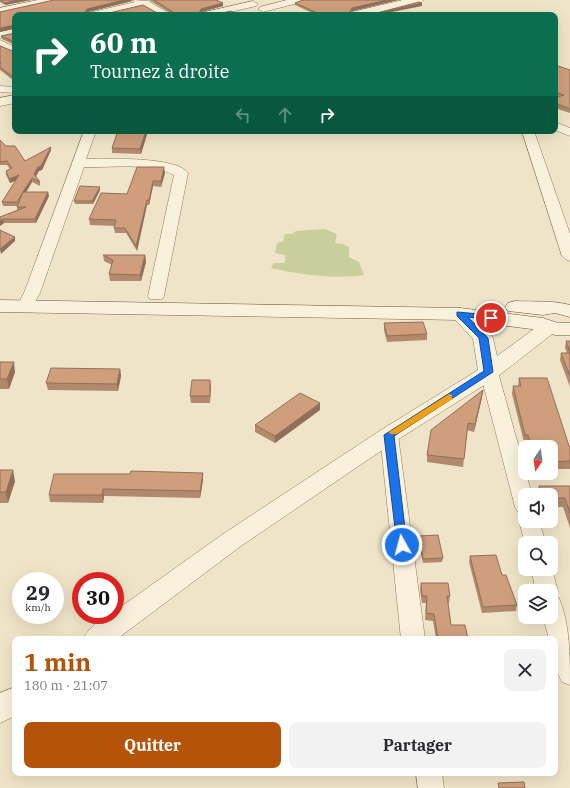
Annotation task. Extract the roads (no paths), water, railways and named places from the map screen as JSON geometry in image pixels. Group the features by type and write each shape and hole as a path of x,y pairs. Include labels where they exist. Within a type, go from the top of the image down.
{"main road":[{"path":"368,12 418,0"},
{"path":"0,102 12,100"},
{"path":"0,292 29,299 562,318"},
{"path":"0,306 29,299 156,296 432,301 562,318"},
{"path":"460,314 483,338 489,372"},
{"path":"101,636 232,540 389,435 489,372 562,318"},
{"path":"0,710 12,701"}],"street":[{"path":"0,11 51,0"},
{"path":"263,9 299,0"},
{"path":"103,12 141,2 161,12"},
{"path":"215,12 249,2 269,12"},
{"path":"0,35 12,33"},
{"path":"0,43 12,49"},
{"path":"0,89 12,90"},
{"path":"558,127 570,132"},
{"path":"29,299 89,134"},
{"path":"529,134 570,256"},
{"path":"78,163 162,165 176,169 181,173 156,296"},
{"path":"489,372 520,488"},
{"path":"389,435 413,636"},
{"path":"556,624 570,675"},
{"path":"429,776 431,788"}]}
